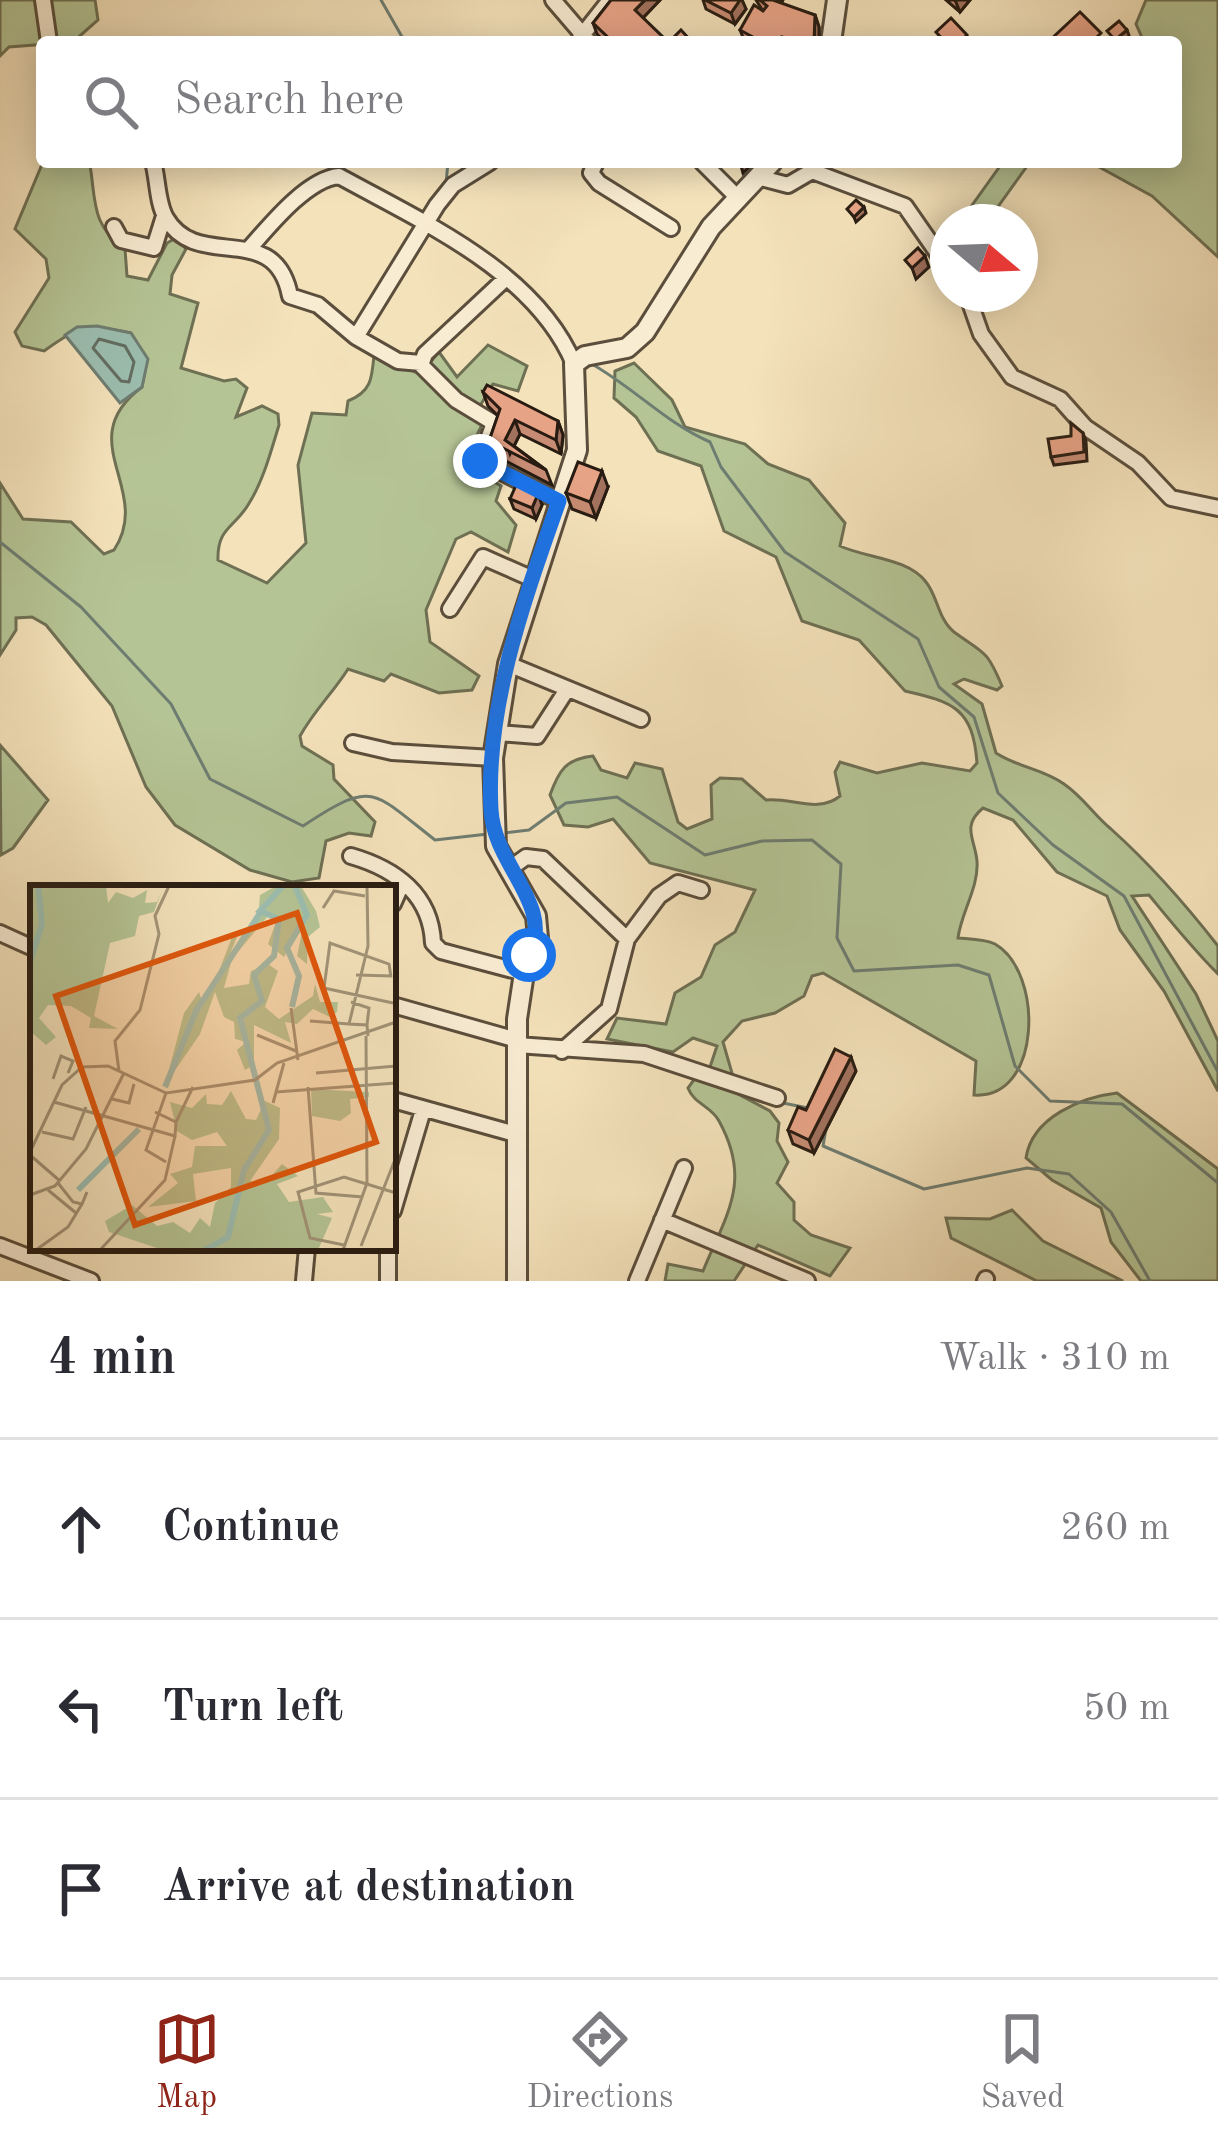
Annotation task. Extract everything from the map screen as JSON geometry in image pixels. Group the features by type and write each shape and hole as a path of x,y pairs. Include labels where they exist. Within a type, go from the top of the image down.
{"street":[{"path":"44,0 48,36"},
{"path":"553,0 580,36"},
{"path":"586,36 610,0"},
{"path":"832,36 838,0"},
{"path":"113,227 121,240 154,248 164,216 155,168"},
{"path":"356,337 453,184 480,168"},
{"path":"593,168 598,183 670,228"},
{"path":"708,168 737,197"},
{"path":"578,361 627,348 645,332 711,227 766,168"},
{"path":"758,177 788,185 812,171 904,206 930,243"},
{"path":"252,245 288,208 334,175 427,222 504,280 540,313 578,361 579,441 508,664 493,758 496,846 536,916 538,938 524,973 517,1043 517,1281"},
{"path":"164,216 193,243 252,245 283,266 293,299 328,311 356,337 398,362 421,363 456,400 494,423 480,461 559,501"},
{"path":"421,363 504,280"},
{"path":"973,312 981,334 1012,377 1060,399 1084,427 1138,463 1171,498 1218,508"},
{"path":"450,609 483,556 533,579"},
{"path":"508,664 640,719"},
{"path":"497,734 537,736 566,691"},
{"path":"353,743 392,752 493,758"},
{"path":"351,856 385,868 430,912 436,947 524,973"},
{"path":"508,870 526,857 543,859 626,939"},
{"path":"562,1051 609,1010 626,939 670,885 701,890"},
{"path":"396,897 401,886"},
{"path":"0,933 30,946"},
{"path":"396,1006 517,1043 562,1051 644,1054 777,1098"},
{"path":"396,1101 519,1135"},
{"path":"396,1201 424,1110"},
{"path":"637,1281 684,1168"},
{"path":"662,1220 807,1281"},
{"path":"0,1246 91,1281"},
{"path":"304,1281 307,1251"}],"green space":[{"path":"0,0 95,0 98,20 80,36 36,36 36,45 9,47 0,56"},
{"path":"1146,0 1218,0 1218,257 1152,196 1101,168 1182,168 1182,36 1141,36 1136,24"},
{"path":"40,168 90,168 97,212 106,231 125,249 127,276 148,280 167,243 176,238 186,249 172,275 170,294 198,303 181,368 224,381 236,379 247,388 236,417 262,406 278,414 279,425 258,486 218,549 218,560 267,583 306,543 298,465 312,413 346,415 348,401 369,384 374,355 420,374 439,352 457,377 488,345 527,366 518,391 493,384 477,411 484,421 463,463 501,486 496,501 516,525 508,552 471,532 456,539 426,610 430,642 479,676 472,690 439,693 391,674 384,681 348,669 300,736 302,746 333,765 334,779 375,822 371,836 349,833 326,841 319,878 292,882 250,870 175,825 146,787 112,706 46,625 32,617 16,618 16,630 0,655 0,483 23,519 71,522 104,554 114,550 124,528 125,506 112,446 113,427 122,407 142,387 147,359 131,333 104,328 76,332 44,351 22,346 15,332 49,278 46,259 15,229"},
{"path":"999,168 1026,168 1000,204 973,204"},
{"path":"634,363 672,400 685,427 745,444 768,464 809,480 845,523 840,546 918,574 949,627 983,653 1002,686 997,690 964,679 954,684 982,704 996,753 1071,789 1154,871 1218,946 1218,974 1149,895 1132,896 1196,994 1218,1041 1218,1091 1164,991 1120,930 1107,896 1057,872 1013,820 983,808 972,821 977,871 958,938 995,944 1011,959 1022,980 1028,1032 1013,1077 996,1091 974,1095 976,1061 823,973 812,976 804,996 775,1013 742,1021 723,1042 738,1094 770,1111 779,1123 777,1141 788,1162 777,1183 794,1202 794,1220 811,1235 850,1248 830,1276 758,1245 734,1281 665,1281 668,1264 703,1271 732,1197 735,1180 729,1142 716,1116 688,1088 701,1070 709,1070 717,1046 693,1038 673,1052 607,1039 617,1018 666,1024 675,993 701,977 715,945 735,932 755,890 650,863 613,819 588,827 564,825 550,795 565,767 584,758 593,756 601,770 627,778 635,763 662,769 678,822 687,829 712,819 711,785 720,778 742,779 766,800 823,804 840,796 835,772 840,762 877,773 922,763 970,771 977,763 975,745 958,710 905,691 859,640 802,621 776,557 724,531 701,466 658,451 636,417 614,398 615,371"},
{"path":"0,745 48,800 13,848 1,855"},
{"path":"1117,1093 1218,1169 1218,1281 1141,1281 1111,1242 1101,1208 1052,1180 1026,1158 1048,1120 1089,1099"},
{"path":"1012,1210 1043,1241 1123,1281 1037,1281 951,1238 946,1218 990,1219"}],"water":[{"path":"77,327 131,333 148,359 142,387 120,403 65,335"}],"building":[{"path":"611,0 645,0 635,10 662,36 607,36 593,23"},
{"path":"705,0 740,0 731,13"},
{"path":"760,0 815,15 814,36 751,36 740,30 754,5 763,11 767,6"},
{"path":"1080,12 1101,33 1098,36 1054,36"},
{"path":"951,18 967,35 940,36 936,32"},
{"path":"1119,21 1127,30 1120,36 1107,31"},
{"path":"856,200 864,207 854,217 847,209"},
{"path":"918,248 925,256 912,268 905,260"},
{"path":"487,385 558,421 556,440 515,420 505,440 546,470 489,441 500,409 483,392"},
{"path":"1071,423 1083,433 1084,452 1051,457 1048,439 1071,436"},
{"path":"578,462 602,471 590,502 566,493"},
{"path":"517,483 538,494 532,508 510,499"},
{"path":"835,1049 851,1057 809,1140 788,1130 798,1107 806,1110"}],"waterway":[{"path":"381,0 402,36"},
{"path":"446,184 447,168"},
{"path":"475,262 495,278"},
{"path":"521,300 534,315"},
{"path":"590,363 710,442 721,467 785,552 918,639 939,687 974,717 998,793 1053,845 1124,896 1218,1072"},
{"path":"0,542 81,607 171,704 210,779 303,826 345,801 372,797 435,840 488,834"},
{"path":"504,833 529,830 566,803 617,797 705,855 762,841 812,840 841,864 837,938 854,971 958,965 989,975 1015,1066 1050,1101 1122,1104 1218,1183"},
{"path":"783,1103 808,1108"},
{"path":"826,1129 823,1146 924,1189 1027,1168 1069,1174 1111,1212 1150,1281"}],"route":[{"path":"480,461 559,501 508,664 493,758 490,805 496,846 536,916 538,938 529,955"}]}
